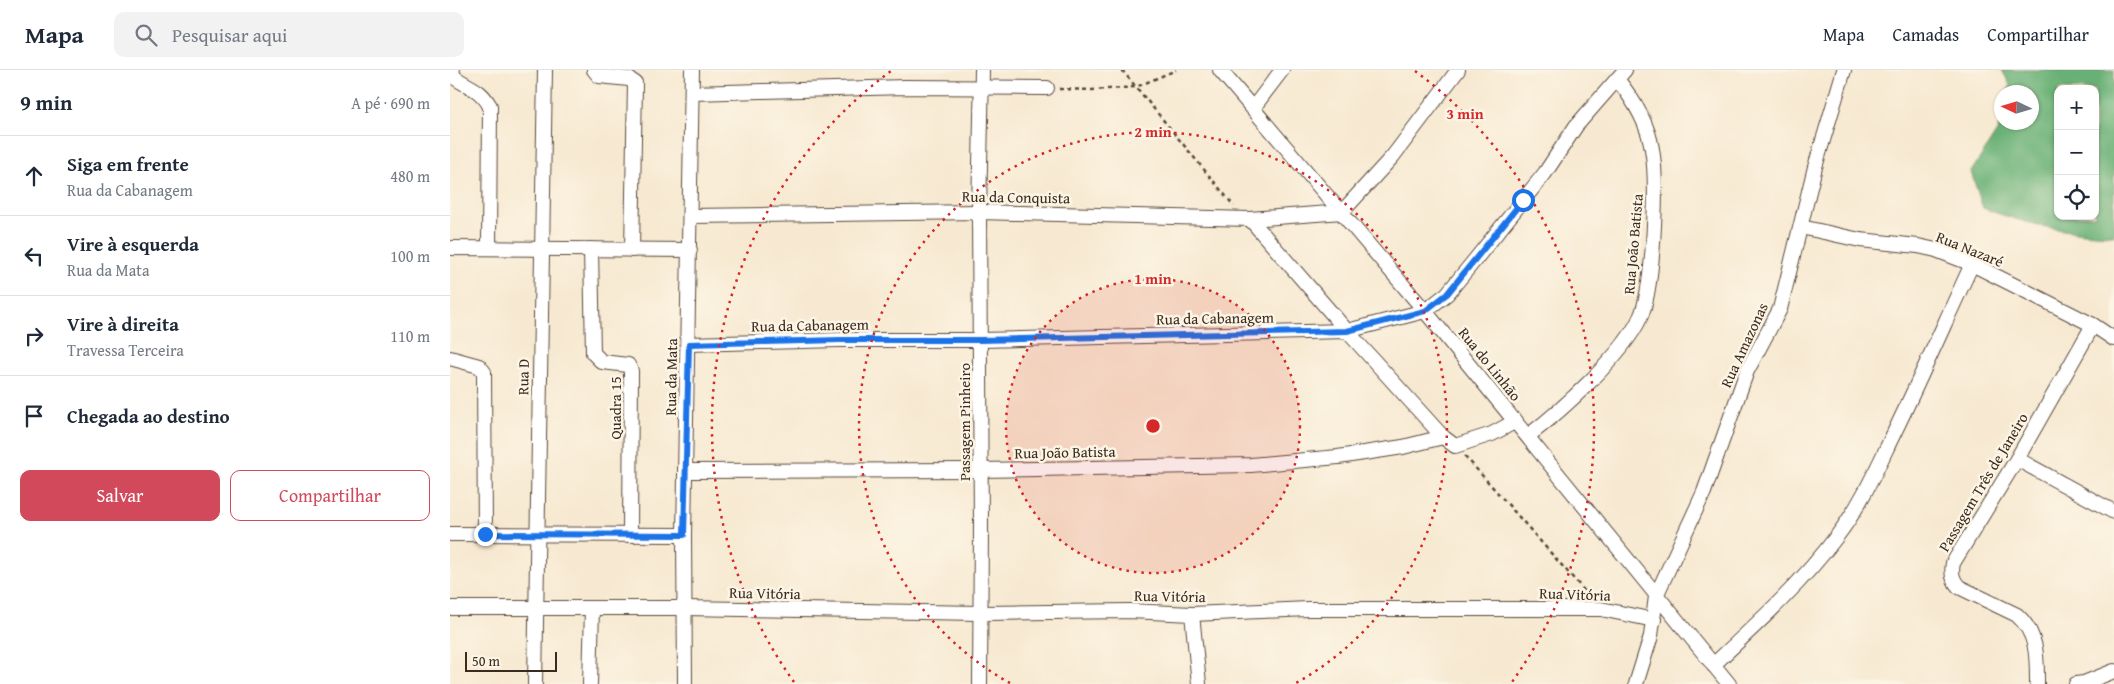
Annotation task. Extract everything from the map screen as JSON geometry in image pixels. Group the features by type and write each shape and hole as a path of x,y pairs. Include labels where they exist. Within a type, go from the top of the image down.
{"street":[{"path":"452,70 454,78 476,89 484,96 490,106 489,248"},
{"name":"Rua D","path":"535,684 544,70"},
{"path":"594,70 599,76 629,79 635,83 632,250"},
{"name":"Rua da Mata","path":"685,684 684,535 689,344 692,70"},
{"name":"Passagem Pinheiro","path":"980,684 979,212 982,70"},
{"name":"Rua do Linhão","path":"1220,70 1425,311 1729,684"},
{"path":"1252,108 1282,70"},
{"path":"1342,212 1392,156 1458,70"},
{"name":"Rua Amazonas","path":"1636,684 1651,636 1656,596 1704,492 1747,371 1780,309 1815,167 1844,70"},
{"name":"Rua da Cabanagem","path":"689,344 839,340 980,340 1347,331 1425,311 1447,294 1545,173 1576,126 1621,74"},
{"name":"Rua João Batista","path":"1528,436 1580,391 1612,356 1640,319 1644,305 1652,242 1654,177 1652,149 1643,119 1621,74"},
{"path":"692,93 905,87 1047,88"},
{"name":"Rua da Conquista","path":"690,216 979,212 1250,220 1342,212"},
{"path":"1250,220 1443,437 1455,446 1492,434 1516,421"},
{"name":"Rua Nazaré","path":"1801,227 1860,240 1918,246 1936,250 1972,264 2093,325 2114,339"},
{"path":"450,248 690,250"},
{"name":"Quadra 15","path":"591,249 593,353 602,362 628,365 631,371 630,535"},
{"path":"1713,664 1782,601 1838,536 1853,513 1910,400 1972,264"},
{"name":"Passagem Três de Janeiro","path":"2037,684 2035,643 2031,631 2025,622 2006,610 1960,588 1955,583 1952,572 1956,557 2017,459 2093,325"},
{"path":"450,358 479,366 484,372 485,534"},
{"name":"Rua João Batista","path":"685,471 980,470 1251,465 1338,457 1402,447 1443,437"},
{"path":"2017,459 2114,512"},
{"path":"450,534 684,535"},
{"name":"Rua Vitória","path":"450,608 684,608 981,613 1130,611 1192,614 1308,609 1601,609 1654,620"},
{"path":"590,684 592,608"},
{"path":"1192,614 1199,684"},
{"path":"2076,684 2084,683 2114,671"}],"path":[{"path":"1122,70 1234,206"},
{"path":"1047,88 1092,90 1136,87 1176,70"},
{"path":"1455,446 1601,609"}],"green space":[{"path":"2002,70 2114,70 2114,235 2081,233 2048,227 2015,219 1983,208 1971,172 1998,130 2039,130 2039,85 2010,85"}],"route":[{"path":"485,534 684,535 689,344 839,340 980,340 1347,331 1425,311 1447,294 1523,200"}]}
